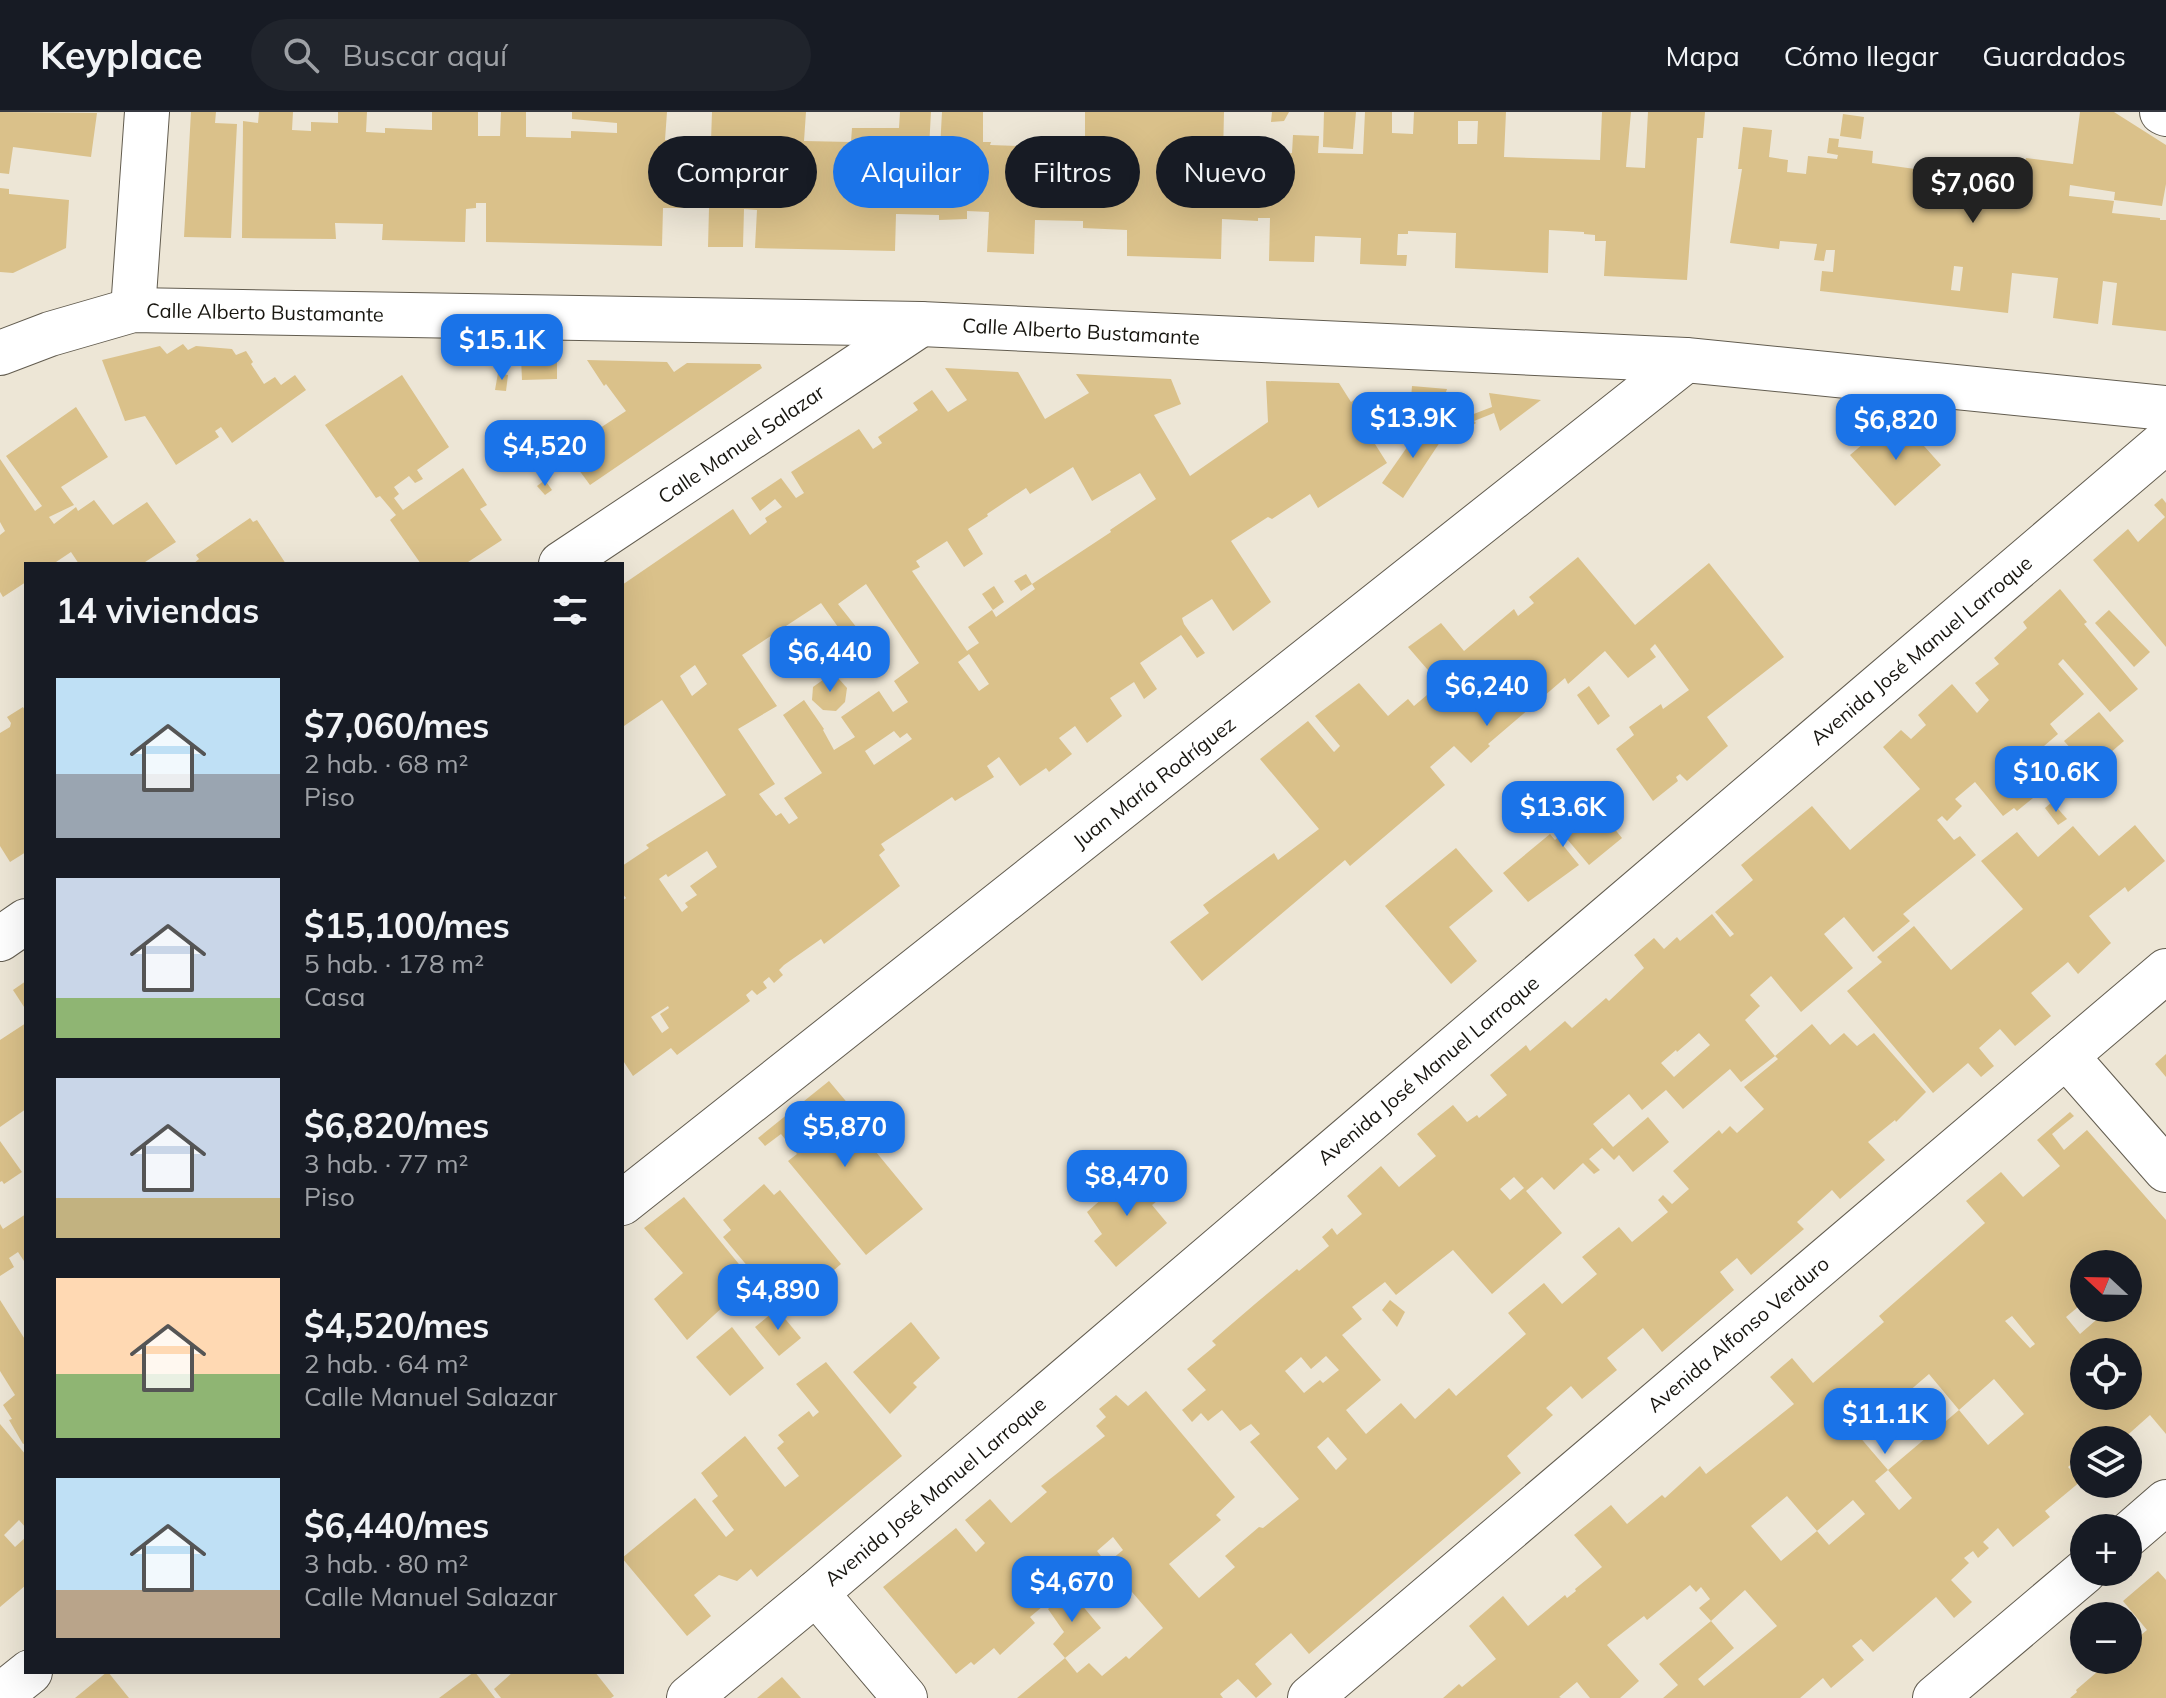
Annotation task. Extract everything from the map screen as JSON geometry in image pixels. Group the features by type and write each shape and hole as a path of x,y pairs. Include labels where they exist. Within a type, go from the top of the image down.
{"street":[{"path":"133,310 147,112"},
{"name":"Calle Alberto Bustamante","path":"0,353 50,334 133,310 921,324 1686,360 2166,408"},
{"name":"Calle Manuel Salazar","path":"564,562 921,324"},
{"name":"Juan María Rodríguez","path":"624,1201 1686,360"},
{"name":"Avenida José Manuel Larroque","path":"689,1698 2166,441"},
{"path":"0,939 24,922"},
{"name":"Avenida Alfonso Verduro","path":"1310,1698 2166,971"},
{"path":"2066,1056 2166,1170"},
{"path":"2142,1523 2166,1502"},
{"path":"1935,1698 2070,1584"},
{"path":"816,1593 905,1698"},
{"path":"0,1696 28,1674"}],"building":[{"path":"0,112 97,113 91,157 13,147 9,174 0,173"},
{"path":"191,112 216,112 215,123 237,124 231,238 184,237"},
{"path":"259,112 293,112 292,130 311,131 311,122 338,123 338,112 367,112 366,132 385,133 385,128 432,130 432,112 478,112 478,136 500,136 501,112 526,112 526,137 571,138 571,131 617,133 617,123 572,119 572,112 667,112 665,136 648,136 648,208 663,208 662,246 486,242 486,203 476,203 476,208 466,209 465,242 382,240 383,224 335,223 336,239 242,238 243,121 258,123"},
{"path":"712,112 806,112 804,136 711,136"},
{"path":"900,112 931,112 930,136 851,136 852,128 899,128"},
{"path":"942,112 983,112 983,136 941,136"},
{"path":"1085,112 1224,112 1223,136 1156,136 1156,208 1295,208 1293,135 1319,136 1318,153 1363,154 1365,112 1392,112 1392,133 1413,134 1414,112 1506,112 1504,157 1600,160 1602,112 1631,112 1626,167 1645,168 1648,112 1705,112 1703,138 1697,138 1687,280 1604,276 1606,241 1595,241 1595,235 1584,232 1549,230 1548,273 1455,268 1456,233 1408,231 1408,234 1398,234 1397,255 1407,255 1406,266 1360,264 1361,238 1315,236 1314,262 1269,261 1270,218 1258,218 1258,221 1222,219 1221,259 1127,256 1127,230 1083,228 1083,221 1035,220 1034,254 987,252 989,212 967,211 967,219 939,220 939,215 896,214 895,251 755,248 757,210 744,209 743,247 708,247 709,208 817,208 817,141 833,142 833,208 989,208 989,142 991,142 990,145 1005,145 1005,208 1140,208 1140,136 1085,136","holes":["1458,121 1478,121 1477,144 1458,144"]},
{"path":"1272,112 1289,112 1284,121 1271,122"},
{"path":"1324,112 1356,112 1353,149 1323,147"},
{"path":"2080,112 2114,112 2166,145 2166,184 2162,206 2114,200 2115,192 2070,185 2069,196 2114,201 2112,213 2166,220 2166,331 2112,325 2117,283 2103,281 2098,324 2053,318 2058,278 2012,273 2008,313 1820,291 1822,271 1833,272 1835,250 1826,250 1824,261 1814,260 1817,244 1780,241 1779,249 1730,243 1742,169 1738,169 1743,127 1772,130 1769,157 1788,160 1787,172 1806,174 1808,156 1837,159 1838,155 1827,153 1829,138 1839,139 1838,147 1873,151 1872,163 1958,175 1956,193 1973,194 1975,177 2022,184 2026,158 2073,164","holes":["1954,266 1963,267 1960,291 1951,290"]},
{"path":"1843,114 1864,117 1861,139 1840,136"},
{"path":"0,188 9,189 9,194 69,200 66,248 13,273 0,272"},
{"path":"183,344 188,350 196,346 232,349 236,355 246,351 264,384 275,377 281,385 295,375 306,390 232,443 221,427 215,431 219,437 176,465 145,416 125,421 102,360 160,346 167,354"},
{"path":"521,358 557,359 557,379 522,380"},
{"path":"587,360 667,362 674,372 687,363 760,364 762,368 590,485 565,451 626,411"},
{"path":"945,368 1018,372 1045,419 1089,393 1076,374 1171,379 1181,404 1154,415 1190,476 1268,422 1266,381 1339,383 1351,402 1359,396 1380,430 1383,438 1375,444 1387,463 1318,508 1310,494 1231,541 1271,602 1233,631 1212,599 1182,618 1205,653 1197,658 1181,635 1140,663 1157,689 1144,699 1134,682 1110,698 1122,716 1087,743 1075,726 1059,738 1072,754 1049,772 1046,768 1020,786 999,757 987,766 994,777 955,801 952,797 881,844 885,850 879,855 900,886 824,944 821,939 784,965 779,970 783,975 774,983 769,977 763,982 767,988 757,995 752,990 746,995 750,1001 677,1055 671,1048 633,1076 624,1062 624,865 649,848 646,845 726,795 662,700 624,726 624,584 733,509 750,535 767,522 765,518 782,507 775,499 760,511 751,498 781,478 796,498 804,493 791,472 859,429 873,449 882,443 878,437 918,410 913,403 932,390 948,412 967,400","holes":["1073,467 1092,501 1140,473 1156,499 1032,584 1035,589 996,617 992,610 968,627 979,643 967,651 912,571 920,567 916,561 947,541 964,567 983,554 968,529 1026,488 1030,494","866,584 919,663 894,681 908,702 893,712 879,691 841,717 855,737 834,750 804,700 783,715 822,773 784,798 798,818 789,824 781,813 776,816 759,794 775,784 738,729 777,706 742,655 821,603 845,637 857,628 838,604","969,654 989,684 979,691 958,662","695,665 707,684 692,696 680,676","894,731 900,738 907,733 912,739 874,765 865,751","707,851 717,867 690,886 697,895 685,903 688,907 682,912 659,879 666,874 668,877","668,1006 660,1014 669,1028 662,1033 651,1017"]},
{"path":"498,373 508,375 506,391 495,390"},
{"path":"402,375 449,447 417,470 423,479 415,483 409,476 394,487 399,494 394,498 403,510 463,468 487,505 480,509 502,540 468,562 420,562 390,520 396,515 380,496 376,498 325,425"},
{"path":"1412,386 1447,389 1439,413 1410,410"},
{"path":"1489,393 1541,400 1500,431 1494,413 1474,421 1476,423 1459,434 1454,428 1471,415 1492,407"},
{"path":"1397,395 1406,398 1403,409 1395,407"},
{"path":"76,407 108,457 61,487 74,505 49,517 54,524 76,507 78,511 94,500 113,525 147,502 176,542 145,562 78,562 71,552 56,562 24,562 24,583 3,597 0,592 0,535 5,531 0,522 0,459 35,511 42,506 6,456"},
{"path":"1889,422 1900,434 1907,427 1941,465 1895,506 1850,455"},
{"path":"1424,423 1444,436 1403,498 1382,483"},
{"path":"545,480 552,490 545,495 537,486"},
{"path":"2162,498 2166,503 2166,647 2093,560 2128,529 2138,542 2165,517 2154,505"},
{"path":"250,518 253,522 257,520 285,562 195,562 199,559 196,555"},
{"path":"1578,557 1635,625 1709,563 1784,657 1707,717 1728,746 1687,781 1680,774 1676,777 1678,781 1653,801 1616,749 1634,735 1629,727 1661,704 1663,709 1689,690 1655,644 1650,649 1656,657 1628,678 1605,651 1568,684 1565,678 1488,744 1490,746 1471,763 1454,746 1430,767 1445,785 1350,866 1345,860 1202,981 1170,942 1209,913 1203,905 1274,853 1278,860 1319,829 1260,759 1308,721 1334,752 1340,746 1315,716 1359,683 1388,716 1408,699 1414,706 1440,684 1408,647 1441,623 1464,651 1514,609 1518,616 1534,603 1529,597"},
{"path":"1026,574 1032,584 1021,591 1014,581"},
{"path":"994,586 1004,602 993,610 982,594"},
{"path":"2060,589 2087,622 2084,624 2138,689 2110,712 2063,659 2058,664 2084,694 2050,724 2058,734 2037,752 2046,762 2031,777 2040,786 2030,794 2033,798 2017,811 2014,808 2003,816 1975,782 1955,799 1962,806 1947,821 1942,816 1937,820 1954,840 1960,836 1976,855 1903,914 1910,921 1873,952 1844,917 1824,934 1853,968 1801,1012 1771,976 1750,995 1760,1006 1745,1020 1775,1056 1812,1024 1830,1045 1844,1033 1857,1046 1874,1033 1926,1092 1896,1122 1868,1142 1885,1160 1840,1199 1832,1190 1797,1222 1804,1229 1751,1275 1737,1258 1720,1272 1734,1290 1662,1352 1643,1328 1607,1358 1617,1370 1582,1399 1571,1386 1546,1408 1553,1415 1507,1456 1521,1473 1309,1654 1291,1633 1255,1664 1272,1684 1256,1698 1238,1679 1220,1694 1223,1698 1017,1698 1065,1658 1077,1673 1089,1663 1102,1676 1126,1656 1129,1659 1163,1628 1107,1563 1123,1550 1113,1537 1097,1551 1104,1560 1089,1573 1086,1570 1030,1617 1035,1623 1000,1655 994,1648 974,1665 971,1662 956,1674 883,1587 956,1528 976,1552 985,1543 965,1520 990,1499 1011,1523 1047,1492 1041,1486 1105,1436 1096,1426 1106,1417 1099,1409 1116,1395 1128,1406 1146,1391 1235,1497 1216,1515 1221,1520 1169,1564 1199,1598 1235,1567 1225,1556 1299,1499 1250,1442 1260,1434 1251,1424 1240,1431 1222,1410 1208,1421 1201,1413 1192,1422 1182,1410 1206,1390 1187,1369 1216,1345 1212,1341 1329,1246 1322,1237 1332,1228 1337,1235 1362,1214 1347,1196 1381,1166 1399,1187 1436,1156 1417,1134 1453,1105 1467,1122 1477,1115 1479,1118 1507,1095 1490,1075 1526,1045 1530,1051 1565,1021 1572,1028 1606,998 1609,1001 1644,968 1634,955 1654,938 1664,949 1677,937 1680,941 1712,914 1730,937 1734,934 1715,912 1753,880 1741,865 1812,806 1850,850 1920,789 1883,747 1901,730 1911,739 1926,725 1918,715 1952,684 1977,713 1989,700 1975,683 1999,664 1994,658 2027,628 2023,622","holes":["1699,1033 1710,1045 1674,1077 1661,1063","1775,1056 1778,1059 1744,1087 1764,1109 1737,1133 1730,1126 1722,1134 1719,1130 1673,1171 1689,1189 1672,1204 1663,1195 1658,1200 1668,1212 1632,1242 1619,1227 1582,1257 1597,1274 1562,1304 1544,1283 1508,1313 1526,1334 1456,1396 1449,1388 1415,1419 1401,1403 1366,1434 1346,1410 1381,1380 1342,1335 1362,1319 1352,1307 1385,1282 1396,1295 1453,1250 1492,1294 1562,1233 1526,1191 1542,1177 1554,1190 1583,1163 1594,1174 1600,1170 1589,1159 1602,1148 1614,1160 1619,1155 1633,1172 1669,1142 1648,1117 1613,1147 1593,1124 1629,1094 1642,1110 1666,1090 1683,1109 1730,1069 1741,1082","1514,1177 1524,1188 1510,1200 1500,1189","1326,1356 1339,1370 1304,1393 1285,1371 1301,1357 1311,1369","1328,1437 1347,1459 1336,1470 1317,1447"]},
{"path":"2109,610 2150,652 2134,667 2095,623"},
{"path":"827,677 839,679 847,688 845,702 836,711 823,710 812,700 813,687"},
{"path":"1589,686 1610,716 1598,725 1577,695"},
{"path":"24,709 24,853 10,862 0,846 0,733 10,727 7,717"},
{"path":"2099,712 2124,741 2090,770 2064,741"},
{"path":"1590,799 1622,838 1589,865 1567,839 1562,844 1579,865 1528,902 1503,873 1550,834 1555,840 1562,833 1546,814 1562,801 1573,814"},
{"path":"2052,802 2067,819 2058,825 2045,808"},
{"path":"2135,825 2165,861 2128,892 2125,887 2089,916 2111,943 2078,974 2068,962 2031,993 2051,1016 2015,1046 2000,1029 1979,1048 1994,1066 1981,1077 1968,1063 1933,1093 1847,991 1882,962 1877,957 1914,926 1951,970 2023,909 1981,861 2017,832 2038,857 2073,826 2099,856"},
{"path":"1456,848 1493,891 1449,927 1477,961 1451,984 1385,906"},
{"path":"24,982 24,1007 13,990"},
{"path":"24,1024 24,1110 0,1127 0,1040"},
{"path":"2166,1054 2166,1077 2155,1064"},
{"path":"829,1081 855,1112 848,1118 923,1209 866,1255 788,1161 797,1154 781,1134 765,1146 758,1138"},
{"path":"2070,1112 2074,1116 2052,1134 2064,1150 2087,1130 2166,1220 2166,1434 2150,1415 2138,1426 2070,1426 2070,1490 2045,1511 2050,1517 2013,1547 1998,1528 1983,1542 1989,1548 1978,1558 1973,1551 1964,1558 1969,1563 1951,1580 1972,1602 1954,1618 1936,1597 1873,1652 1861,1639 1852,1646 1864,1660 1831,1688 1823,1678 1800,1698 1663,1698 1678,1685 1659,1664 1711,1621 1699,1608 1710,1599 1701,1587 1696,1592 1690,1585 1647,1620 1644,1616 1607,1645 1639,1681 1620,1698 1590,1698 1577,1682 1561,1698 1443,1698 1459,1684 1462,1687 1496,1659 1469,1626 1503,1596 1528,1626 1565,1595 1567,1598 1576,1591 1602,1567 1574,1535 1611,1505 1627,1524 1662,1495 1665,1498 1700,1466 1706,1474 1794,1404 1770,1377 1792,1358 1813,1383 1884,1322 1879,1316 1985,1223 1966,1201 2001,1172 2023,1197 2060,1166 2037,1140","holes":["2012,1316 2035,1344 2030,1348 2005,1321","1929,1374 1959,1410 1888,1470 1858,1435","1994,1379 2024,1414 1988,1445 1959,1410","1888,1470 1912,1498 1899,1510 1875,1481","1787,1496 1817,1531 1781,1561 1751,1526","1853,1500 1865,1514 1829,1545 1817,1531","1745,1590 1777,1626 1704,1686 1698,1679 1734,1648 1711,1621"]},
{"path":"0,1141 22,1172 4,1184 0,1182"},
{"path":"1136,1169 1161,1198 1152,1205 1167,1223 1116,1267 1094,1241 1102,1234 1087,1212"},
{"path":"764,1184 774,1195 780,1190 841,1264 786,1312 723,1237 731,1230 723,1220"},
{"path":"684,1197 752,1280 687,1340 654,1299 683,1273 644,1228"},
{"path":"24,1215 24,1261 18,1252 9,1258 14,1267 0,1276 0,1224 3,1229"},
{"path":"0,1300 24,1338 23,1444 3,1405 15,1395 0,1371"},
{"path":"1390,1300 1405,1312 1397,1327 1382,1310"},
{"path":"777,1309 801,1338 779,1356 755,1327"},
{"path":"911,1322 940,1358 913,1383 917,1387 890,1414 853,1372"},
{"path":"732,1327 764,1368 730,1396 696,1357"},
{"path":"826,1362 902,1456 757,1577 751,1569 737,1581 719,1575 694,1595 711,1616 687,1636 624,1560 624,1556 695,1498 726,1537 734,1530 712,1501 718,1496 701,1473 745,1436 785,1487 799,1476 777,1448 784,1442 778,1435 809,1411 813,1417 819,1412 796,1384"},
{"path":"0,1424 24,1453 24,1526 19,1520 4,1535 15,1547 24,1539 24,1587 0,1607"},
{"path":"2158,1571 2166,1580 2166,1698 2070,1698 2095,1674 2142,1674 2142,1634 2147,1630 2142,1624 2142,1602 2123,1601"},
{"path":"1070,1591 1101,1628 1065,1658 1053,1644 1064,1632 1048,1609"},
{"path":"105,1674 110,1674 129,1698 75,1698"},
{"path":"471,1674 477,1674 495,1698 439,1698"},
{"path":"511,1674 597,1674 614,1696 501,1698 494,1689"},
{"path":"782,1677 801,1698 757,1698"}]}
